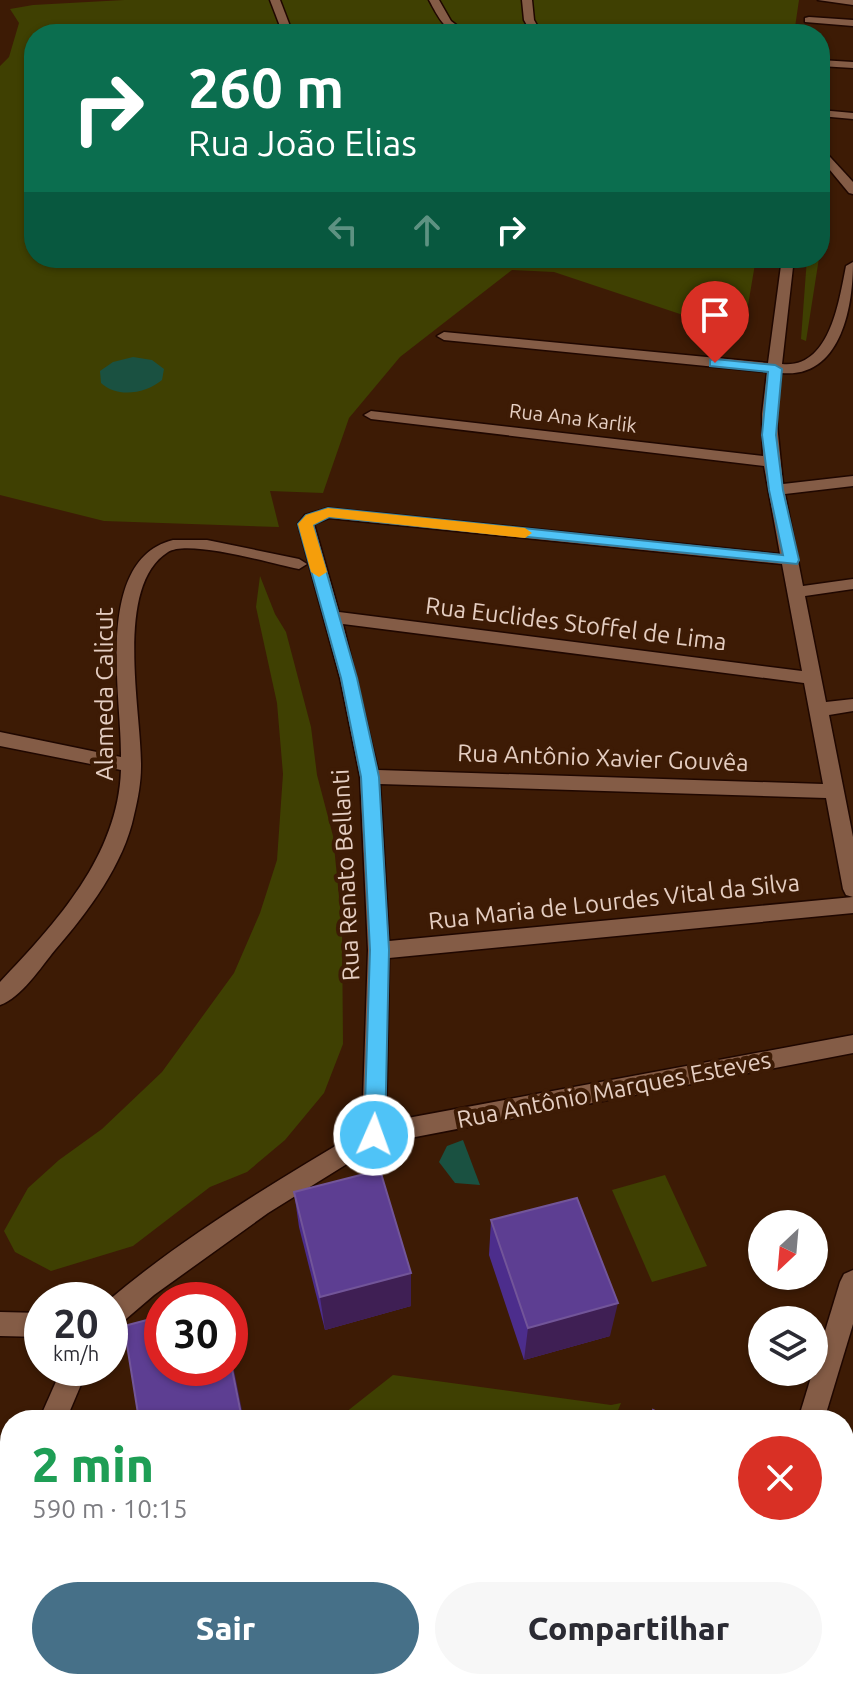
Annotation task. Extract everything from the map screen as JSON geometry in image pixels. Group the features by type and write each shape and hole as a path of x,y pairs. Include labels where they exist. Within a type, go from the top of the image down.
{"street":[{"path":"275,0 284,24"},
{"path":"434,0 448,24"},
{"path":"527,0 531,24"},
{"path":"823,0 853,2"},
{"path":"809,24 810,15 853,23"},
{"path":"830,64 853,65"},
{"path":"830,114 853,116"},
{"path":"830,162 853,189"},
{"path":"787,268 769,414 771,462 834,791 850,854 853,889"},
{"path":"444,336 775,369 803,369 824,353 841,313 853,269"},
{"name":"Rua Ana Karlik","path":"371,415 771,462"},
{"path":"776,490 853,481"},
{"name":"Rua Renato Bellanti","path":"374,1135 379,950 370,777 333,617 306,524 311,518 328,513 791,560"},
{"name":"Alameda Calicut","path":"0,996 75,914 102,870 125,816 132,766 126,612 140,572 161,549 182,543 299,564"},
{"path":"798,592 853,584"},
{"name":"Rua Euclides Stoffel de Lima","path":"333,617 812,678"},
{"path":"818,710 853,705"},
{"path":"0,739 132,766"},
{"name":"Rua Antônio Xavier Gouvêa","path":"370,777 834,791"},
{"name":"Rua Maria de Lourdes Vital da Silva","path":"379,950 853,905"},
{"name":"Rua Antônio Marques Esteves","path":"374,1135 853,1044"},
{"path":"128,1301 259,1205 374,1135"},
{"path":"814,1410 853,1282"},
{"path":"0,1324 24,1325"},
{"path":"57,1410 67,1386"}],"shaded area":[{"path":"124,0 799,0 795,24 24,24 24,268 754,268 743,335 554,272 512,270 400,357 349,418 323,493 270,491 279,527 104,521 0,495 0,66 9,57 19,23 10,9"},
{"path":"806,268 817,268 806,341 801,339"},
{"path":"133,357 152,360 164,369 162,380 148,388 131,392 115,391 101,383 100,371 113,362"},
{"path":"260,576 286,632 311,727 317,775 333,836 342,927 343,1044 324,1093 285,1140 247,1172 210,1187 133,1246 51,1271 15,1252 4,1231 28,1188 59,1160 102,1129 162,1072 234,973 260,913 277,860 283,774 277,703 256,607"},
{"path":"463,1140 480,1185 455,1183 439,1162 447,1146"},
{"path":"665,1175 707,1266 652,1282 612,1190"},
{"path":"393,1375 611,1405 621,1403 618,1410 349,1410"}],"building":[{"path":"380,1170 411,1273 320,1297 294,1192"},
{"path":"577,1198 618,1303 528,1328 491,1220"},
{"path":"144,1321 144,1386 235,1386 240,1410 137,1410 128,1351 128,1325"}],"slow traffic":[{"path":"319,572 306,524 311,518 328,513 525,533"}],"route":[{"path":"374,1135 379,950 370,777 349,678 306,524 311,518 328,513 791,560 771,462 769,414 775,369 715,363"}]}
